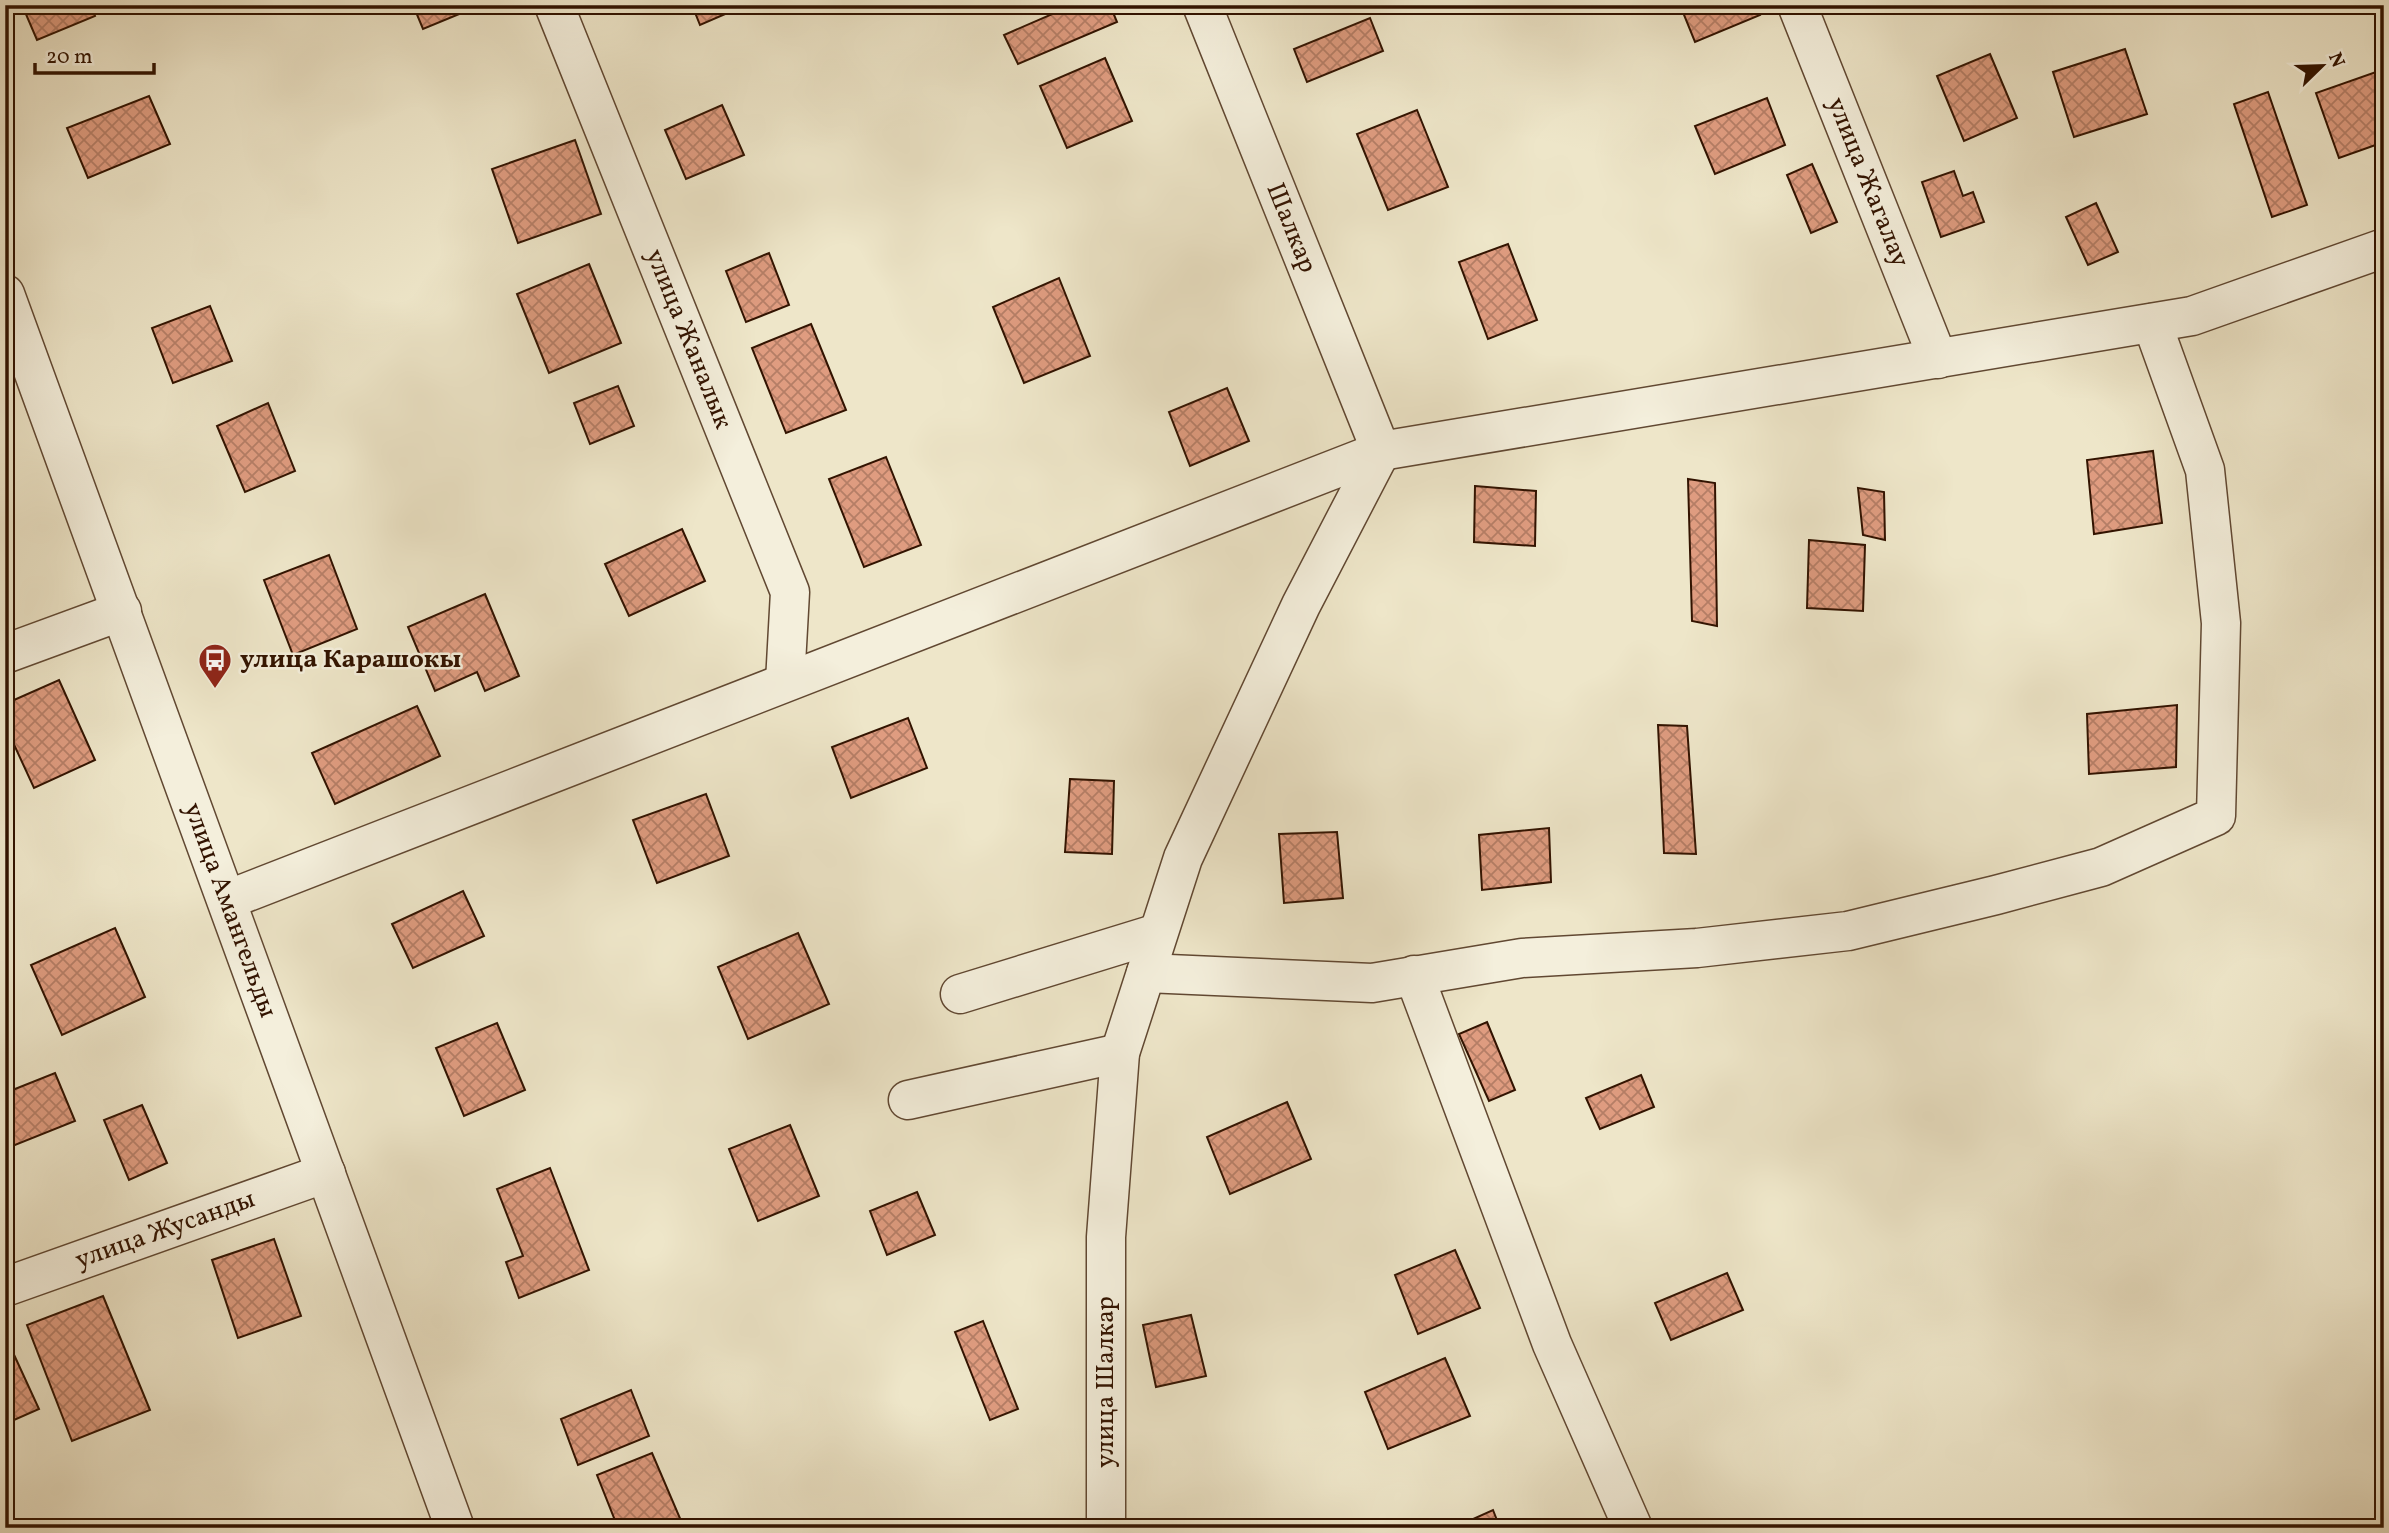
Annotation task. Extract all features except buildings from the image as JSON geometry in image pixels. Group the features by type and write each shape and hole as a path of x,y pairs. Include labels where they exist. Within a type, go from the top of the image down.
{"street":[{"name":"улица Жаналык","path":"554,5 790,592 785,682"},
{"name":"Шалкар","path":"1202,5 1381,451"},
{"name":"улица Жагалау","path":"1797,5 1938,359"},
{"path":"227,900 1381,451 2192,316 2384,248"},
{"name":"улица Амангельды","path":"5,294 455,1528"},
{"path":"1146,973 1372,983 1522,958 1698,948 1848,931 2101,867 2216,816 2221,622 2205,470 2152,323"},
{"name":"улица Шалкар","path":"1106,1528 1106,1237 1120,1053 1182,858 1301,605 1381,451"},
{"path":"5,654 121,611"},
{"path":"960,994 1158,933"},
{"path":"1414,975 1552,1344 1633,1528"},
{"path":"908,1100 1120,1053"},
{"name":"улица Жусанды","path":"5,1287 326,1173"}],"place":[{"name":"улица Карашокы","path":"215,690"}]}
